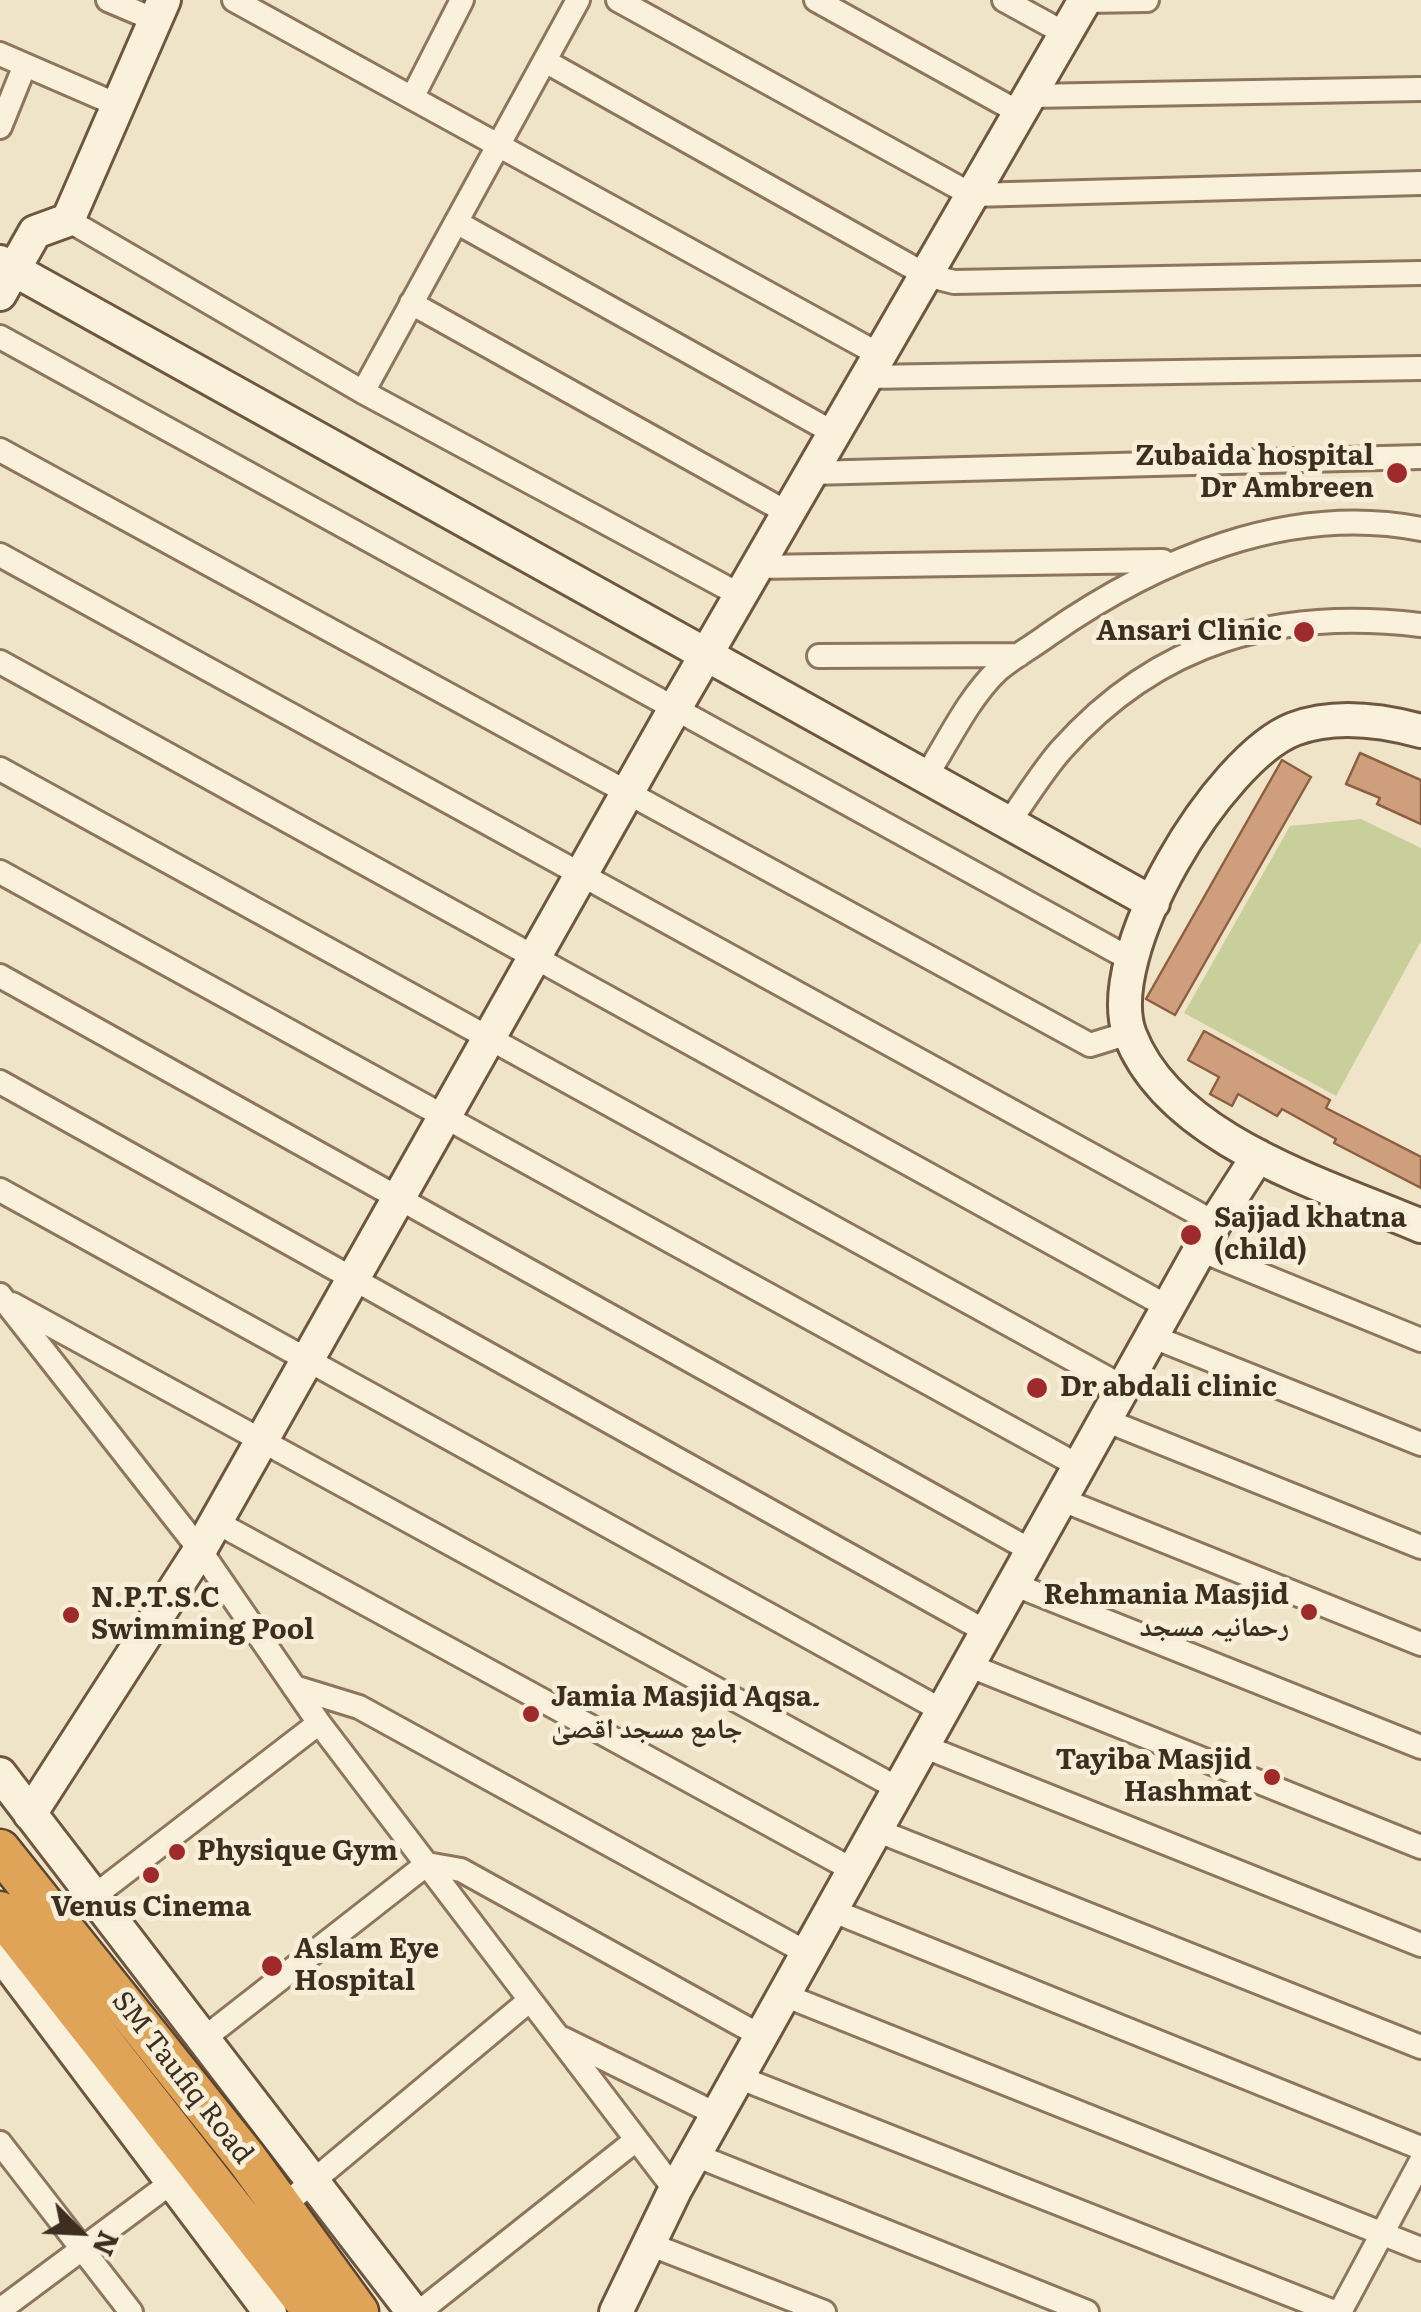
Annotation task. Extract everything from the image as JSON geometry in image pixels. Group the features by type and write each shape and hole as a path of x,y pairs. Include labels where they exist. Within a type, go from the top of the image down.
{"highway":[{"name":"SM Taufiq Road","path":"0,1850 297,2195 358,2312"},
{"path":"0,1912 314,2312"},
{"path":"244,2222 287,2312"}],"street":[{"path":"108,0 159,10 68,220 34,232 5,274 1153,904"},
{"path":"234,0 500,143 874,366 1421,368"},
{"path":"413,96 462,0"},
{"path":"363,392 578,0"},
{"path":"618,0 972,196 1421,182"},
{"path":"816,0 1025,105 1421,89"},
{"path":"1004,0 1066,34"},
{"path":"30,1814 208,1536 674,710 1085,1 1147,0"},
{"path":"0,54 120,106"},
{"path":"544,61 926,275 954,282 1421,272"},
{"path":"0,127 26,65"},
{"path":"68,220 363,392 748,581 1176,561"},
{"path":"456,222 834,433"},
{"path":"411,303 788,513"},
{"path":"0,337 1130,959"},
{"path":"0,450 1090,1045 1129,1033"},
{"path":"812,473 1421,456"},
{"path":"925,778 997,671 1138,578 1176,561 1282,529 1347,522 1421,529"},
{"path":"0,555 582,875 1207,1236 1421,1340"},
{"path":"1007,824 1060,751 1119,693 1198,646 1286,622 1368,618 1421,625"},
{"path":"820,656 1020,655"},
{"path":"0,662 536,954 1168,1307"},
{"path":"1421,731 1352,719 1294,729 1253,754 1223,788 1153,904 1130,959 1129,1033 1172,1098 1202,1123 1258,1156 1421,1226"},
{"path":"0,769 1123,1387"},
{"path":"0,872 1080,1466"},
{"path":"0,976 400,1195 1032,1551"},
{"path":"0,1082 986,1632"},
{"path":"616,2312 675,2190 738,2076 1207,1236 1258,1156"},
{"path":"0,1190 942,1710"},
{"path":"2,1297 899,1790"},
{"path":"2,1297 208,1536 319,1723 675,2190"},
{"path":"1152,1336 1421,1444"},
{"path":"1105,1420 1421,1547"},
{"path":"1060,1500 1421,1644"},
{"path":"208,1536 853,1870"},
{"path":"1013,1584 1421,1748"},
{"path":"968,1665 1421,1847"},
{"path":"294,1686 359,1707 807,1954"},
{"path":"93,1897 319,1723"},
{"path":"923,1746 1421,1945"},
{"path":"0,1774 202,2040 297,2195 416,2312 636,2140"},
{"path":"876,1830 1421,2047"},
{"path":"202,2040 427,1864 461,1870 761,2036"},
{"path":"831,1910 1421,2148"},
{"path":"0,1953 270,2312"},
{"path":"784,1995 1382,2230 1421,2249"},
{"path":"297,2195 530,2000"},
{"path":"558,2036 718,2115"},
{"path":"738,2076 1337,2312 1421,2161"},
{"path":"0,2143 130,2312"},
{"path":"695,2154 1087,2312"},
{"path":"0,2310 83,2248 165,2170"},
{"path":"649,2244 824,2312"}],"green space":[{"path":"1361,819 1421,848 1421,941 1336,1096 1184,1013 1290,826"}],"building":[{"path":"1360,753 1421,780 1421,824 1377,804 1380,798 1346,784"},
{"path":"1282,760 1311,777 1175,1015 1146,999"},
{"path":"1204,1031 1330,1100 1326,1108 1421,1157 1421,1188 1334,1143 1336,1139 1282,1109 1277,1116 1238,1094 1232,1106 1210,1094 1219,1077 1188,1060"}],"place":[{"name":"Zubaida hospital Dr Ambreen","path":"1397,473"},
{"name":"Ansari Clinic","path":"1304,632"},
{"name":"Sajjad khatna (child)","path":"1191,1235"},
{"name":"Dr abdali clinic","path":"1037,1388"},
{"name":"Rehmania Masjid رحمانیہ مسجد","path":"1309,1612"},
{"name":"N.P.T.S.C Swimming Pool","path":"71,1615"},
{"name":"Jamia Masjid Aqsa۔ جامع مسجد اقصیٰ","path":"531,1714"},
{"name":"Tayiba Masjid Hashmat","path":"1272,1777"},
{"name":"Physique Gym","path":"177,1852"},
{"name":"Venus Cinema","path":"151,1875"},
{"name":"Aslam Eye Hospital","path":"272,1966"}]}
